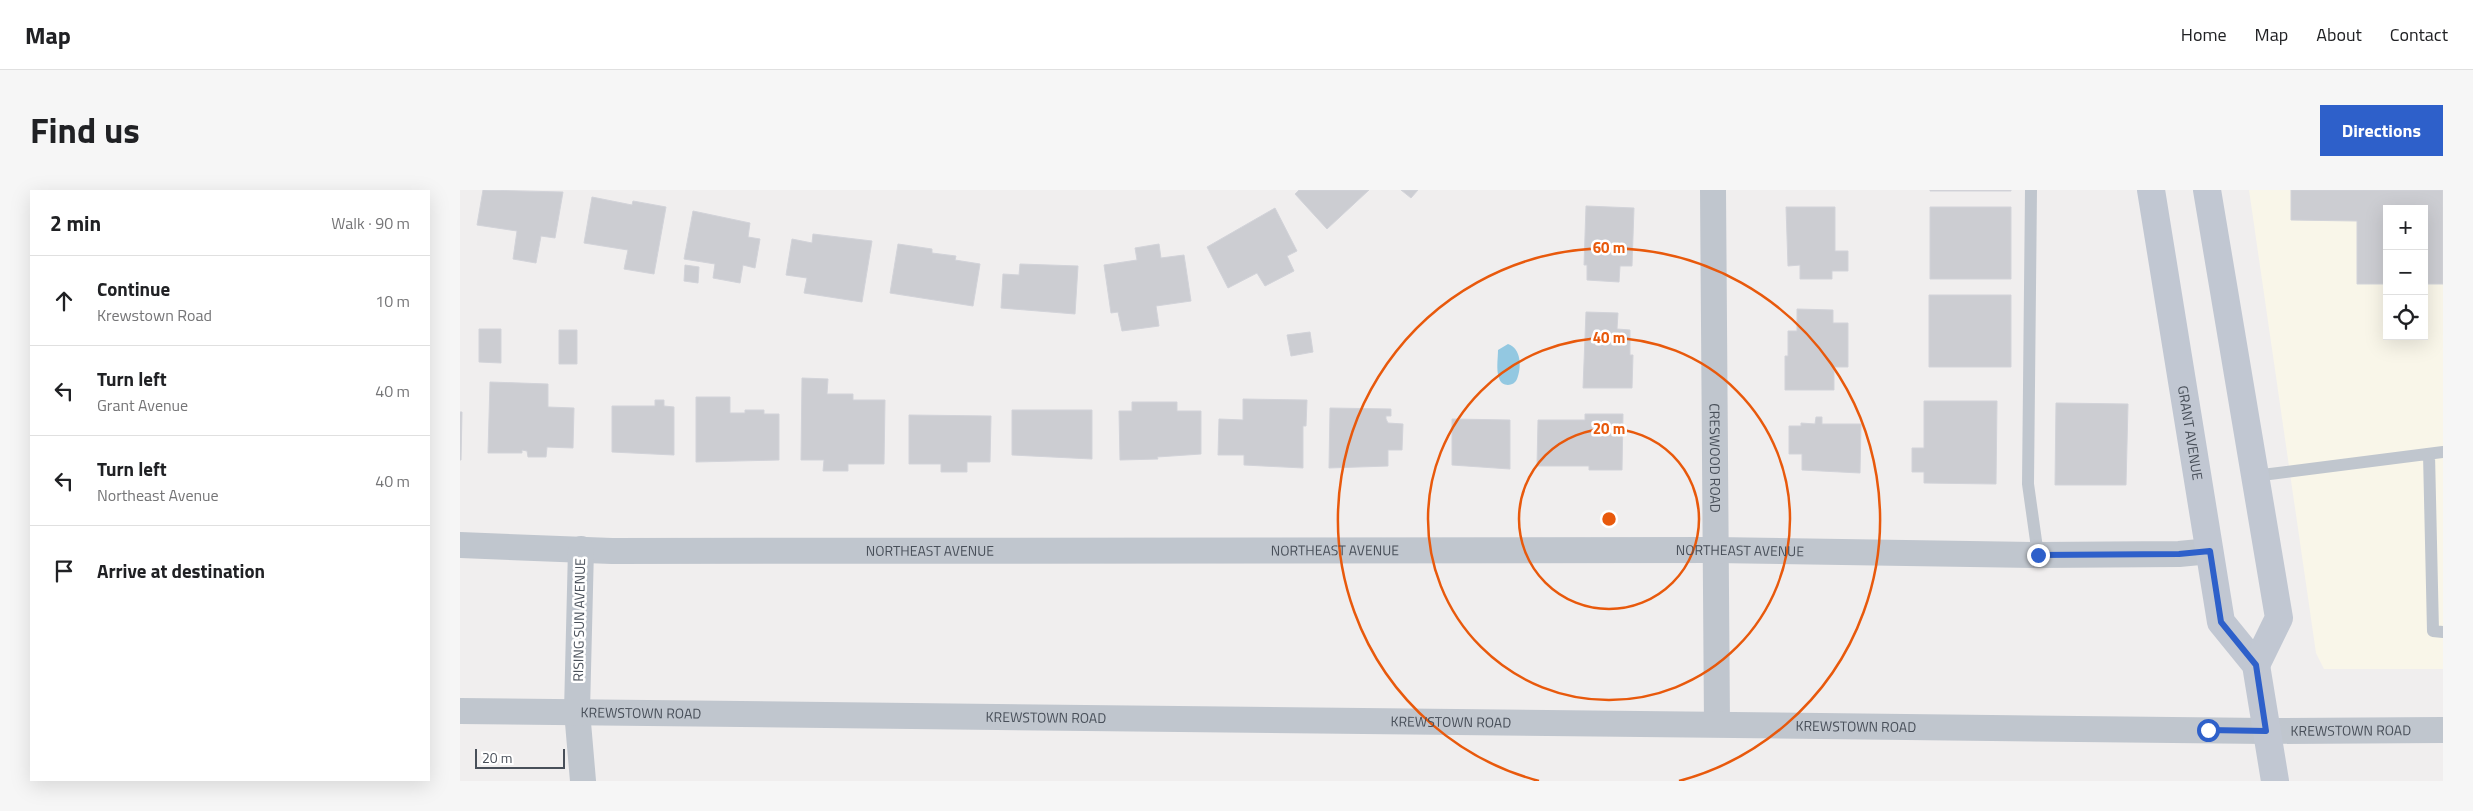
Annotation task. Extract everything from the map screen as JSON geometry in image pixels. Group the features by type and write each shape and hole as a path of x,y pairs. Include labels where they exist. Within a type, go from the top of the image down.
{"main road":[{"name":"GRANT AVENUE","path":"2151,190 2221,622 2256,665"},
{"path":"2207,190 2278,618 2256,665 2274,781"}],"street":[{"name":"CRESWOOD ROAD","path":"1713,190 1714,550 1717,724"},
{"name":"NORTHEAST AVENUE","path":"460,545 581,549 1714,550 2038,555 2179,554 2210,551"},
{"name":"RISING SUN AVENUE","path":"581,549 577,711 583,781"},
{"name":"KREWSTOWN ROAD","path":"460,711 2266,731 2443,730"}],"lane":[{"path":"2031,190 2028,484 2038,555"},
{"path":"2254,476 2443,452"},
{"path":"2429,454 2433,631 2443,632"}],"shaded area":[{"path":"2249,190 2443,190 2443,669 2324,669 2316,653"}],"water":[{"path":"1508,344 1516,349 1520,364 1517,379 1511,385 1500,381 1497,364 1498,350"}],"building":[{"path":"483,190 563,192 555,238 541,236 536,263 513,259 517,231 477,225"},
{"path":"1299,190 1369,190 1327,229 1295,194"},
{"path":"1401,190 1418,190 1411,198"},
{"path":"2011,190 2011,191 1930,191"},
{"path":"2291,190 2443,190 2443,284 2428,284 2428,205 2383,205 2383,284 2357,284 2357,221 2291,220"},
{"path":"592,197 632,205 633,201 666,207 654,274 624,269 628,250 584,243"},
{"path":"1586,206 1634,208 1632,266 1620,266 1619,282 1587,280 1587,265 1584,265"},
{"path":"1786,207 1835,207 1835,251 1848,251 1848,271 1832,271 1832,279 1800,279 1800,265 1788,266"},
{"path":"1930,207 2011,207 2011,279 1930,279"},
{"path":"1275,208 1297,251 1287,256 1294,271 1265,286 1257,273 1228,288 1207,247"},
{"path":"693,211 750,223 748,237 760,239 755,268 743,265 740,283 713,278 715,264 684,259"},
{"path":"813,234 872,241 862,302 804,293 807,278 786,275 792,239 812,243"},
{"path":"898,244 932,249 932,253 956,256 955,260 980,264 973,306 890,293"},
{"path":"1159,244 1161,258 1184,255 1191,301 1156,306 1159,326 1122,331 1118,312 1111,313 1104,265 1137,260 1135,248"},
{"path":"1020,264 1078,266 1075,314 1001,308 1003,274 1019,275"},
{"path":"685,265 699,267 698,283 684,281"},
{"path":"1929,295 2011,295 2011,367 1929,367"},
{"path":"1797,309 1833,310 1833,323 1848,323 1848,367 1834,367 1834,390 1785,390 1785,356 1788,356 1788,331 1797,331"},
{"path":"1586,312 1618,313 1617,329 1630,330 1630,355 1633,355 1632,388 1583,388"},
{"path":"479,329 501,329 501,363 479,362"},
{"path":"559,330 577,330 577,364 559,364"},
{"path":"1310,332 1313,352 1291,356 1287,335"},
{"path":"802,378 828,379 827,394 853,394 853,400 885,400 884,464 848,464 848,471 823,471 824,460 801,460"},
{"path":"490,382 548,384 548,407 574,408 573,448 547,447 546,457 528,457 527,451 522,450 522,453 488,453"},
{"path":"696,397 730,397 730,413 745,413 745,410 764,410 764,414 779,414 779,460 696,462"},
{"path":"1243,399 1307,400 1306,426 1303,426 1303,468 1244,465 1244,455 1218,455 1219,419 1243,420"},
{"path":"655,400 664,400 664,406 674,407 674,455 612,452 612,406 655,406"},
{"path":"1924,401 1997,401 1996,484 1924,483 1924,472 1912,472 1912,448 1924,448"},
{"path":"1132,402 1177,402 1177,411 1201,411 1201,454 1157,457 1158,459 1120,460 1119,411 1132,411"},
{"path":"2056,403 2128,404 2126,485 2055,485"},
{"path":"1330,408 1391,409 1391,416 1386,416 1388,423 1403,424 1402,450 1388,450 1388,466 1329,468"},
{"path":"1012,410 1092,410 1092,459 1012,455"},
{"path":"460,412 462,412 461,460 460,460"},
{"path":"1585,414 1623,414 1622,470 1589,470 1589,466 1537,466 1538,420 1585,420"},
{"path":"909,415 991,416 990,462 967,462 967,472 941,472 941,464 909,464"},
{"path":"1816,417 1822,417 1822,424 1861,424 1860,473 1802,470 1802,454 1789,454 1789,426 1801,426 1801,423 1815,424"},
{"path":"1452,419 1510,420 1510,469 1452,465"}],"route":[{"path":"2038,555 2179,554 2210,551 2221,622 2256,665 2266,731 2208,730"}]}
